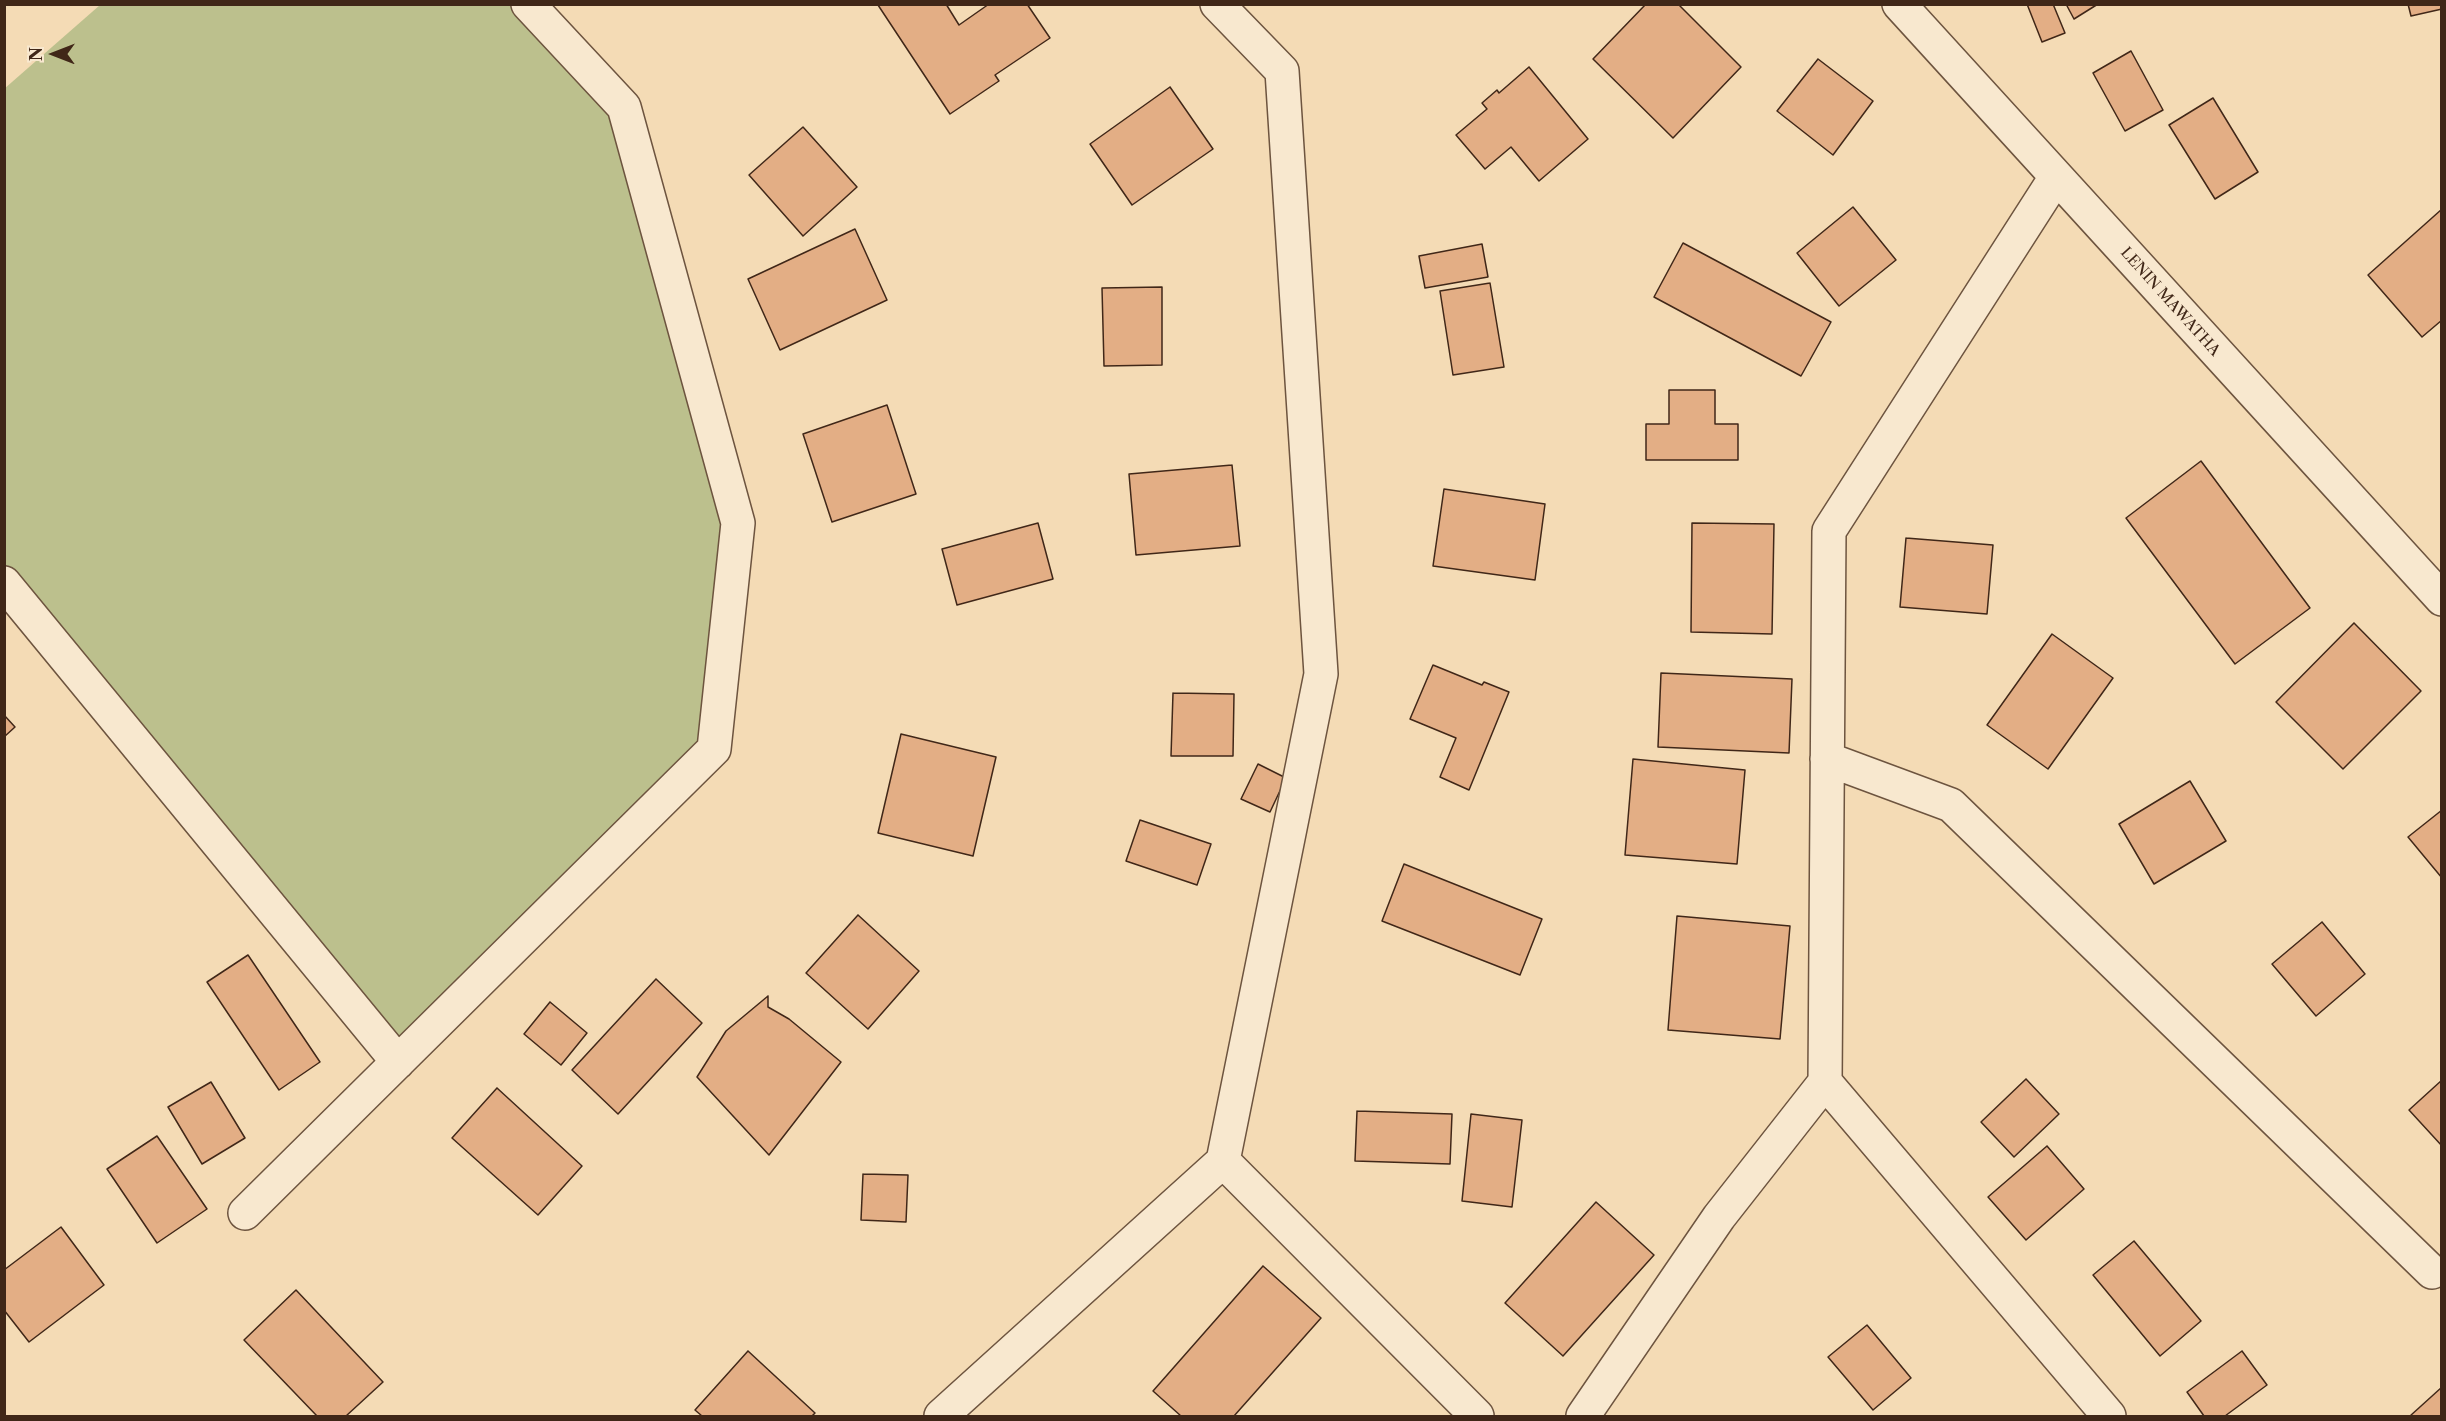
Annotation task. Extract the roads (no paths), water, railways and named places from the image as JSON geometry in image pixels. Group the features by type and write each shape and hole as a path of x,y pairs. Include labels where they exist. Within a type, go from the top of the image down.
{"street":[{"path":"245,1213 714,749 738,524 624,107 528,4"},
{"path":"941,1416 1223,1161 1321,674 1282,71 1217,4"},
{"name":"LENIN MAWATHA","path":"1899,4 2442,599"},
{"path":"1583,1416 1719,1217 1825,1082 1829,531 2056,177"},
{"path":"4,583 398,1062"},
{"path":"1827,759 1951,805 2432,1272"},
{"path":"1825,1082 2109,1416"},
{"path":"1223,1161 1477,1416"}]}
